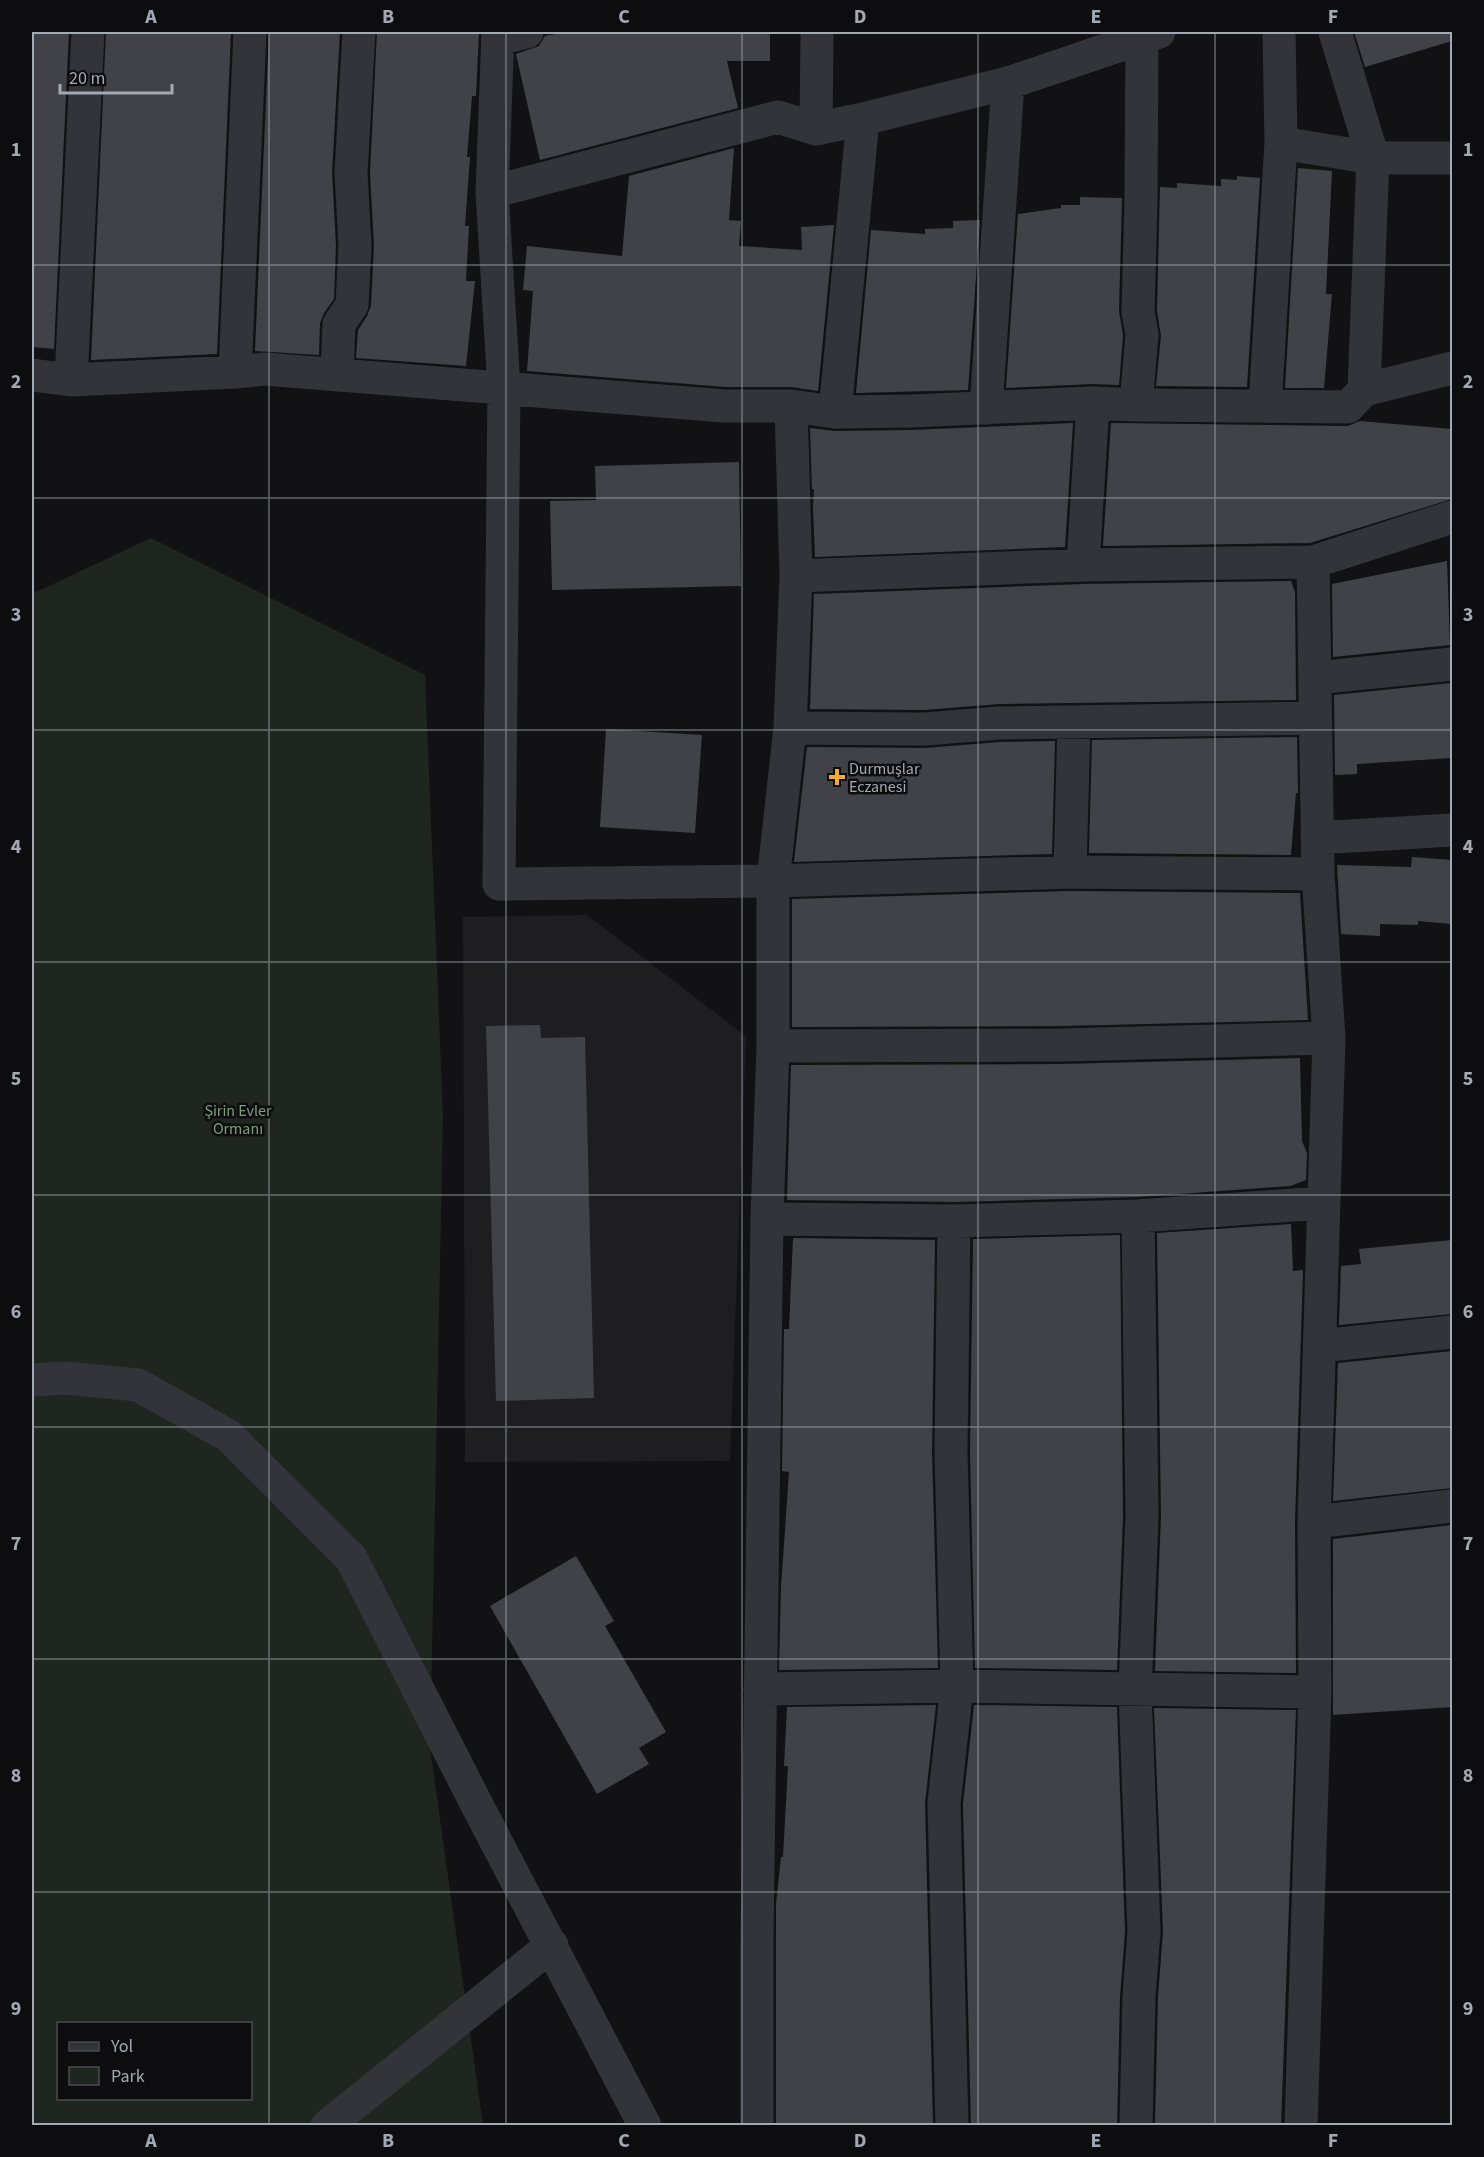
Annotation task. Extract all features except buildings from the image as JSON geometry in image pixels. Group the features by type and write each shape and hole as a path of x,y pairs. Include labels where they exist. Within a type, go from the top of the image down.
{"street":[{"path":"71,380 88,32"},
{"path":"235,372 250,32"},
{"path":"337,375 339,324 352,305 355,246 351,173 359,32"},
{"path":"816,129 817,32"},
{"path":"1265,406 1281,143 1279,32"},
{"path":"1335,32 1373,158 1364,390"},
{"path":"508,34 492,192 504,388 499,884 773,881 1070,873 1318,873"},
{"path":"492,192 778,117 816,129 863,119 1008,83 1151,34 1138,312 1142,334 1136,405"},
{"path":"986,408 1008,83"},
{"path":"835,412 863,119"},
{"path":"1281,143 1373,158 1452,158"},
{"path":"32,375 71,380 265,369 724,406 791,406 835,412 1093,403 1348,407 1364,390 1452,368"},
{"path":"1083,565 1093,403"},
{"path":"757,2126 757,1940 766,1219 773,1046 773,881 790,728 796,576 791,406"},
{"path":"796,576 1083,565 1313,562 1452,517"},
{"path":"1301,2126 1315,1692 1314,1522 1329,1038 1318,873 1313,562"},
{"path":"1316,678 1452,664"},
{"path":"790,728 926,729 999,723 1314,717"},
{"path":"1070,873 1074,722"},
{"path":"1317,838 1452,830"},
{"path":"773,1046 1062,1045 1329,1038"},
{"path":"766,1219 954,1221 1138,1216 1323,1203"},
{"path":"1136,2126 1144,1932 1136,1689 1142,1516 1138,1216"},
{"path":"952,2126 944,1803 957,1686 951,1452 954,1221"},
{"path":"1320,1346 1452,1332"},
{"path":"32,1380 65,1378 138,1386 229,1436 351,1558 477,1806 645,2126"},
{"path":"1314,1522 1452,1506"},
{"path":"760,1689 957,1686 1315,1692"},
{"path":"327,2126 552,1945"}],"shaded area":[{"path":"587,915 746,1036 730,1461 465,1462 463,917"}],"green space":[{"name":"Şirin Evler Ormanı","path":"151,538 425,675 443,1116 430,1748 483,2125 32,2125 32,594"}],"place":[{"name":"Durmuşlar Eczanesi","path":"837,777"}]}
